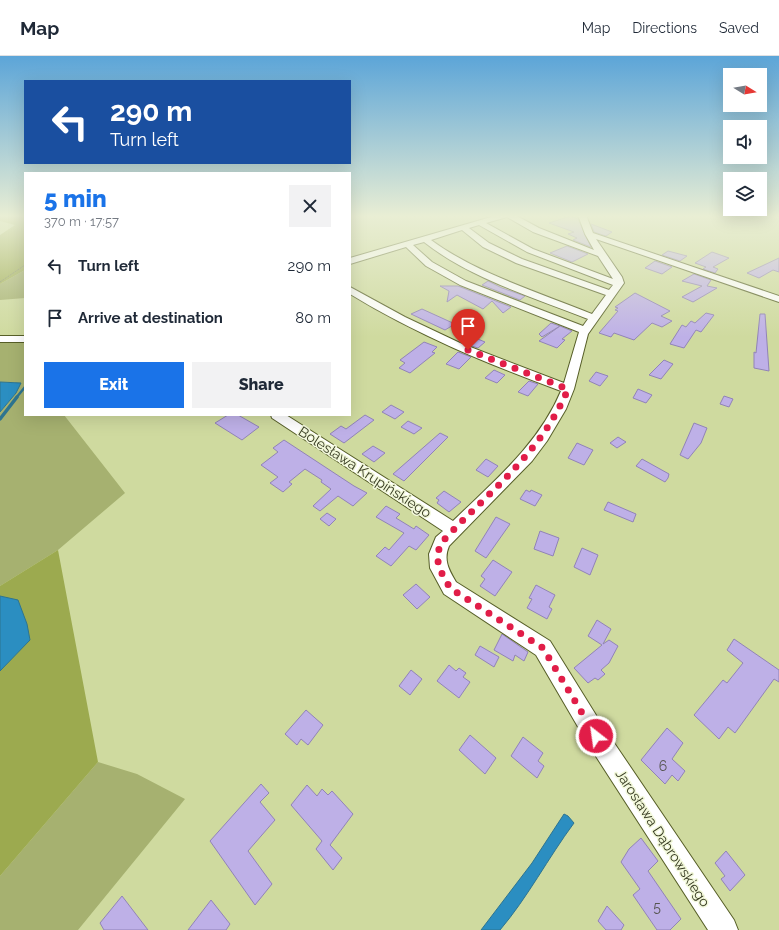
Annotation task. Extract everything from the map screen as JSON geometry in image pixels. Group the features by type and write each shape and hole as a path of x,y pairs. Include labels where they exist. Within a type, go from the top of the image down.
{"street":[{"path":"351,261 367,256"},
{"path":"419,256 428,264 463,283 590,324"},
{"path":"447,256 468,267 590,324"},
{"path":"508,256 519,261 615,289"},
{"path":"544,256 615,289"},
{"path":"601,256 617,276 615,289"},
{"path":"654,256 726,283 779,300"},
{"name":"Jarosława Dąbrowskiego","path":"615,289 590,324 560,409 542,438 527,457 453,529 442,542 437,554 439,568 450,588 543,648 596,736 724,930"},
{"path":"351,291 406,321 480,356 568,389"},
{"path":"0,339 24,339"},
{"name":"Bolesława Krupińskiego","path":"279,416 453,529"}],"path":[{"path":"0,282 24,265"}],"green space":[{"path":"0,256 24,256 24,271 0,284"},
{"path":"24,271 24,298 0,300 0,284"},
{"path":"0,341 24,342 24,416 65,416 125,493 58,550 0,586 0,412 16,393 19,384 14,382 0,382"},
{"path":"58,550 98,762 0,876 0,671 30,639 18,601 0,596 0,586"},
{"path":"98,762 137,774 185,799 78,930 0,930 0,876"}],"water":[{"path":"0,382 21,383 16,393 0,412"},
{"path":"0,596 18,600 27,624 30,640 0,671"},
{"path":"564,814 574,823 520,904 500,930 481,930 532,863"}],"building":[{"path":"557,256 584,256 572,262"},
{"path":"664,256 687,256 680,261"},
{"path":"706,256 723,256 729,258 713,267 718,269 715,273 703,269 706,267 695,263"},
{"path":"779,258 779,272 773,270 759,278 747,273"},
{"path":"655,261 672,267 662,274 645,268"},
{"path":"694,274 711,280 707,286 717,288 693,302 682,297 702,286 682,281"},
{"path":"488,281 502,288 525,296 520,300 482,285"},
{"path":"440,286 458,286 511,307 503,313 492,301 483,309 457,295 447,302 449,291"},
{"path":"635,293 670,311 661,316 672,321 662,327 652,323 634,340 614,333 611,337 599,333 618,311 615,310 618,308 615,307"},
{"path":"422,309 455,324 445,330 411,314"},
{"path":"706,313 714,315 701,332 696,330 684,348 670,344 682,325 686,327 691,321 695,323"},
{"path":"760,314 765,314 769,371 754,368 754,352 756,353"},
{"path":"551,323 560,326 542,337 539,334"},
{"path":"560,326 572,331 562,339 565,340 557,348 539,341"},
{"path":"473,337 485,342 478,348 466,344"},
{"path":"424,342 437,347 432,352 435,353 410,373 399,368 405,363 400,360"},
{"path":"458,352 471,357 459,369 446,364"},
{"path":"664,360 673,364 661,379 649,375"},
{"path":"494,370 505,375 497,383 485,378"},
{"path":"596,372 608,376 600,386 589,381"},
{"path":"529,381 538,384 528,396 518,392"},
{"path":"638,389 652,395 646,403 633,398"},
{"path":"724,396 733,399 729,407 720,404"},
{"path":"391,405 404,412 395,419 382,412"},
{"path":"365,415 374,420 344,443 330,434 341,426 346,429"},
{"path":"226,416 240,416 259,427 242,440 215,423"},
{"path":"408,421 422,428 414,434 401,427"},
{"path":"694,423 707,428 701,443 688,459 680,455"},
{"path":"440,433 448,437 404,481 393,474"},
{"path":"618,437 626,442 617,448 610,443"},
{"path":"284,440 367,493 353,506 338,496 320,511 313,506 331,489 321,482 322,480 305,469 289,482 292,484 283,492 270,483 278,477 261,465 278,452 273,448"},
{"path":"577,443 593,450 584,465 568,458"},
{"path":"373,446 385,453 374,462 362,454"},
{"path":"486,459 498,466 488,477 476,470"},
{"path":"642,459 669,474 665,482 636,466"},
{"path":"526,490 530,492 531,490 542,495 535,506 520,499"},
{"path":"444,491 461,502 449,512 437,503 439,500 436,498"},
{"path":"608,502 636,514 633,522 604,510"},
{"path":"386,506 400,514 396,518 414,529 416,526 429,535 416,550 409,546 391,566 376,556 385,547 389,550 404,533 376,517"},
{"path":"327,513 336,519 329,526 320,519"},
{"path":"496,517 510,524 486,558 475,551"},
{"path":"540,531 559,538 553,556 534,549"},
{"path":"582,548 598,555 590,575 574,567"},
{"path":"493,560 512,572 495,596 480,586 485,579 481,576"},
{"path":"416,584 430,597 417,609 403,595"},
{"path":"536,585 555,595 549,607 552,609 547,619 527,608 532,599 529,598"},
{"path":"597,620 611,629 603,644 609,640 618,646 609,663 601,670 605,674 598,680 595,678 588,683 574,668 602,645 588,636"},
{"path":"502,634 528,652 524,661 515,655 513,661 494,650"},
{"path":"734,639 779,670 779,682 774,679 735,733 728,727 719,739 694,715 723,680 727,683 743,663 727,650"},
{"path":"480,646 499,657 494,667 475,655"},
{"path":"449,665 456,671 459,668 466,673 463,677 470,682 459,698 437,681"},
{"path":"411,670 422,679 410,695 399,686"},
{"path":"306,710 323,725 308,745 301,739 297,745 285,734"},
{"path":"667,728 683,743 672,759 685,771 678,781 672,775 665,784 641,760"},
{"path":"470,735 496,758 485,774 459,750"},
{"path":"523,737 543,753 538,761 544,766 537,778 511,756"},
{"path":"261,784 269,793 260,802 275,820 248,851 272,884 255,905 210,841"},
{"path":"307,785 317,796 322,789 328,795 332,791 353,814 330,845 342,858 333,870 316,849 322,841 291,805"},
{"path":"641,838 658,861 648,871 681,919 670,930 657,930 633,895 640,889 621,862 629,849"},
{"path":"726,851 745,875 730,891 721,879 725,876 715,863"},
{"path":"122,896 148,930 104,930 100,923"},
{"path":"211,900 230,924 226,930 188,930"},
{"path":"607,906 624,925 621,930 606,930 598,921"}],"waterway":[{"path":"16,398 24,388"},
{"path":"0,419 17,397"}],"route":[{"path":"468,350 480,356 568,389 560,409 542,438 527,457 453,529 442,542 437,554 439,568 450,588 543,648 565,682 596,736"}]}
